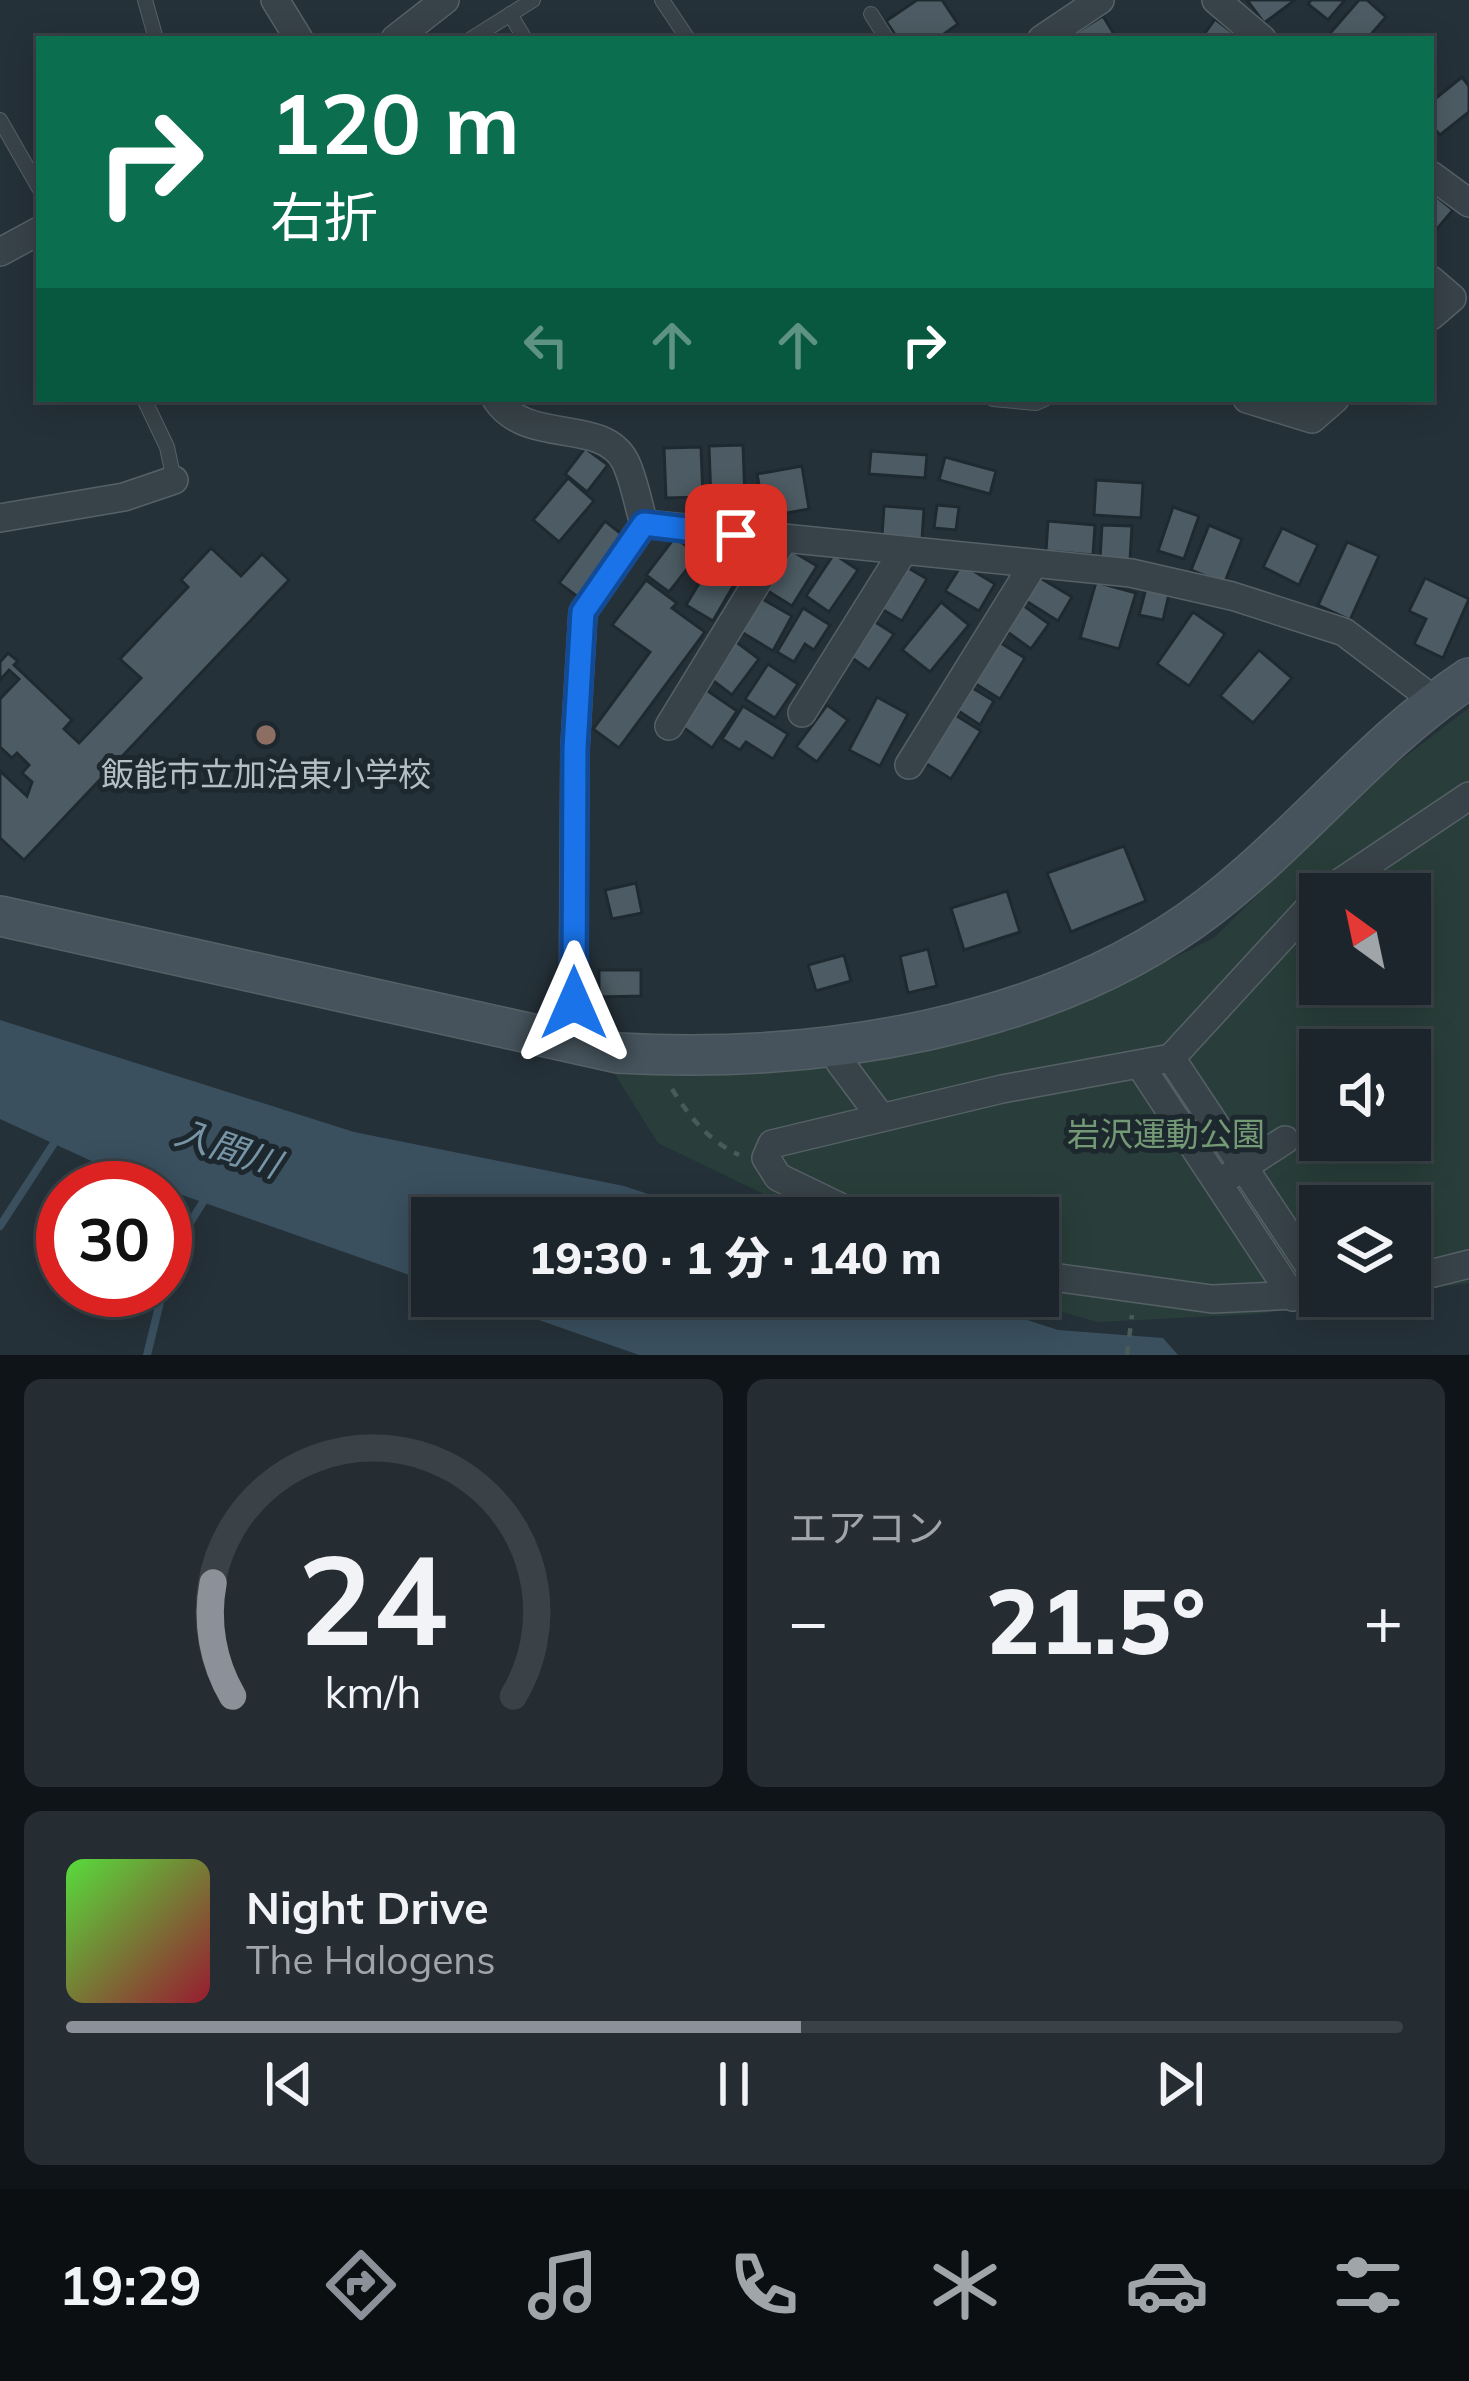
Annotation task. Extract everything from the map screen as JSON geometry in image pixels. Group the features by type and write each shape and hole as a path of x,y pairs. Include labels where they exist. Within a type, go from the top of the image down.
{"street":[{"path":"275,0 297,36"},
{"path":"399,36 445,0"},
{"path":"1046,36 1100,0"},
{"path":"1218,1 1259,36"},
{"path":"0,252 36,233"},
{"path":"1434,283 1452,298 1434,313"},
{"path":"498,402 506,414 535,428 604,440 624,458 644,524"},
{"path":"1257,402 1312,418 1331,402"},
{"path":"0,518 124,496 174,480"},
{"path":"644,524 1130,573 1232,596 1344,632 1435,701"},
{"path":"573,1046 575,748 583,612 644,524"},
{"path":"668,726 783,540"},
{"path":"802,712 902,553"},
{"path":"909,765 1033,566"},
{"path":"0,916 573,1046 664,1056 761,1055 878,1040 1055,992 1138,952 1207,909 1435,701 1469,678"},
{"path":"1354,873 1469,796"},
{"path":"818,1197 767,1165 767,1153 778,1141 1086,1072 1171,1058 1299,919"},
{"path":"1171,1058 1299,1250"},
{"path":"839,1061 880,1117"},
{"path":"1140,1065 1218,1183 1299,1287"},
{"path":"1218,1183 1285,1140"},
{"path":"1431,1274 1469,1264"},
{"path":"1059,1278 1212,1299 1299,1296"}],"lane":[{"path":"145,0 155,36"},
{"path":"476,36 532,0"},
{"path":"662,0 686,36"},
{"path":"510,14 523,36"},
{"path":"871,14 885,36"},
{"path":"0,120 36,183"},
{"path":"145,402 167,446 174,480"}],"path":[{"path":"664,1056 672,1088 691,1119 716,1144 767,1165"},
{"path":"1127,1355 1134,1291"}],"green space":[{"name":"岩沢運動公園","path":"1469,708 1469,1283 1431,1288 1431,1185 1299,1185 1299,1308 1098,1322 1059,1311 1059,1197 770,1197 658,1143 613,1071 745,1071 938,1047 1084,1002 1214,938 1367,786"}],"water":[{"name":"入間川","path":"0,1020 354,1132 624,1186 657,1197 411,1197 411,1276 192,1199 192,1161 91,1161 0,1119"},
{"path":"530,1317 1019,1317 1058,1330 1163,1338 1178,1355 639,1355"}],"building":[{"path":"917,0 942,0 958,24 941,36 896,36 886,21"},
{"path":"1247,0 1295,0 1264,23"},
{"path":"1311,0 1345,0 1328,20 1308,4"},
{"path":"1359,0 1367,0 1386,17 1370,36 1328,36"},
{"path":"1103,16 1115,36 1070,36"},
{"path":"1215,19 1237,36 1203,36"},
{"path":"1462,77 1469,86 1469,112 1440,135 1434,128 1434,100"},
{"path":"1434,194 1453,210 1434,232"},
{"path":"743,445 745,500 711,501 709,446"},
{"path":"701,447 703,497 666,498 664,448"},
{"path":"585,448 608,465 587,492 565,474"},
{"path":"871,451 927,455 925,478 869,474"},
{"path":"945,457 996,471 990,494 939,480"},
{"path":"802,466 809,509 765,517 757,474"},
{"path":"568,478 594,501 559,542 533,520"},
{"path":"1096,480 1143,483 1141,518 1094,515"},
{"path":"726,505 759,508 757,530 724,527"},
{"path":"937,505 959,507 956,530 934,528"},
{"path":"884,506 924,509 922,539 882,536"},
{"path":"1173,507 1199,516 1184,559 1158,551"},
{"path":"605,521 624,536 578,597 559,583"},
{"path":"1048,521 1095,525 1093,555 1046,551"},
{"path":"1102,525 1132,526 1130,561 1100,559"},
{"path":"1209,525 1242,539 1224,584 1191,570"},
{"path":"1282,528 1318,545 1299,585 1263,567"},
{"path":"675,537 708,563 697,577 687,569 669,592 646,575"},
{"path":"724,542 750,557 713,621 686,605"},
{"path":"1347,542 1379,556 1350,620 1318,605"},
{"path":"211,548 241,576 262,554 289,580 24,860 0,838 0,771 27,796 32,782 22,773 29,765 17,753 12,758 0,747 0,699 19,679 9,670 0,680 0,662 8,653 18,661 14,665 72,720 64,729 79,743 141,678 120,659 188,587 181,580"},
{"path":"787,548 817,566 792,606 763,588"},
{"path":"834,554 858,570 829,612 806,596"},
{"path":"962,564 995,584 979,611 945,591"},
{"path":"905,566 927,579 902,621 880,608"},
{"path":"1037,576 1072,597 1058,621 1023,599"},
{"path":"1425,578 1469,599 1443,658 1414,644 1426,619 1409,611"},
{"path":"646,580 677,603 672,608 705,632 619,748 593,729 650,652 612,625"},
{"path":"1096,582 1136,593 1119,649 1080,638"},
{"path":"1146,588 1169,594 1163,620 1139,615"},
{"path":"757,596 792,616 773,651 738,630"},
{"path":"941,602 969,625 930,672 902,650"},
{"path":"1020,603 1049,624 1031,649 1002,628"},
{"path":"803,608 830,625 814,650 805,644 794,662 777,652"},
{"path":"1193,612 1225,634 1189,686 1157,664"},
{"path":"869,618 894,634 869,670 845,653"},
{"path":"996,640 1025,658 1000,699 971,681"},
{"path":"735,641 759,659 732,695 707,676"},
{"path":"1259,650 1292,678 1253,723 1220,696"},
{"path":"768,664 798,684 775,718 745,699"},
{"path":"702,687 737,711 712,748 677,723"},
{"path":"971,687 994,701 980,725 957,710"},
{"path":"877,697 908,714 880,766 849,750"},
{"path":"827,705 848,720 817,762 796,747"},
{"path":"743,706 788,734 773,759 746,742 740,750 722,739"},
{"path":"952,713 981,731 951,779 922,761"},
{"path":"1124,846 1146,901 1071,932 1047,873"},
{"path":"636,883 642,913 612,919 605,890"},
{"path":"1007,891 1020,932 964,950 951,908"},
{"path":"928,949 937,986 908,993 900,956"},
{"path":"844,955 851,981 816,991 808,965"},
{"path":"599,970 641,970 641,996 599,997"}],"waterway":[{"path":"0,1226 58,1137"},
{"path":"192,1220 208,1194"},
{"path":"147,1355 156,1317"}],"place":[{"name":"飯能市立加治東小学校","path":"266,735"}],"route":[{"path":"574,1003 575,748 583,612 644,524 736,535"}]}
